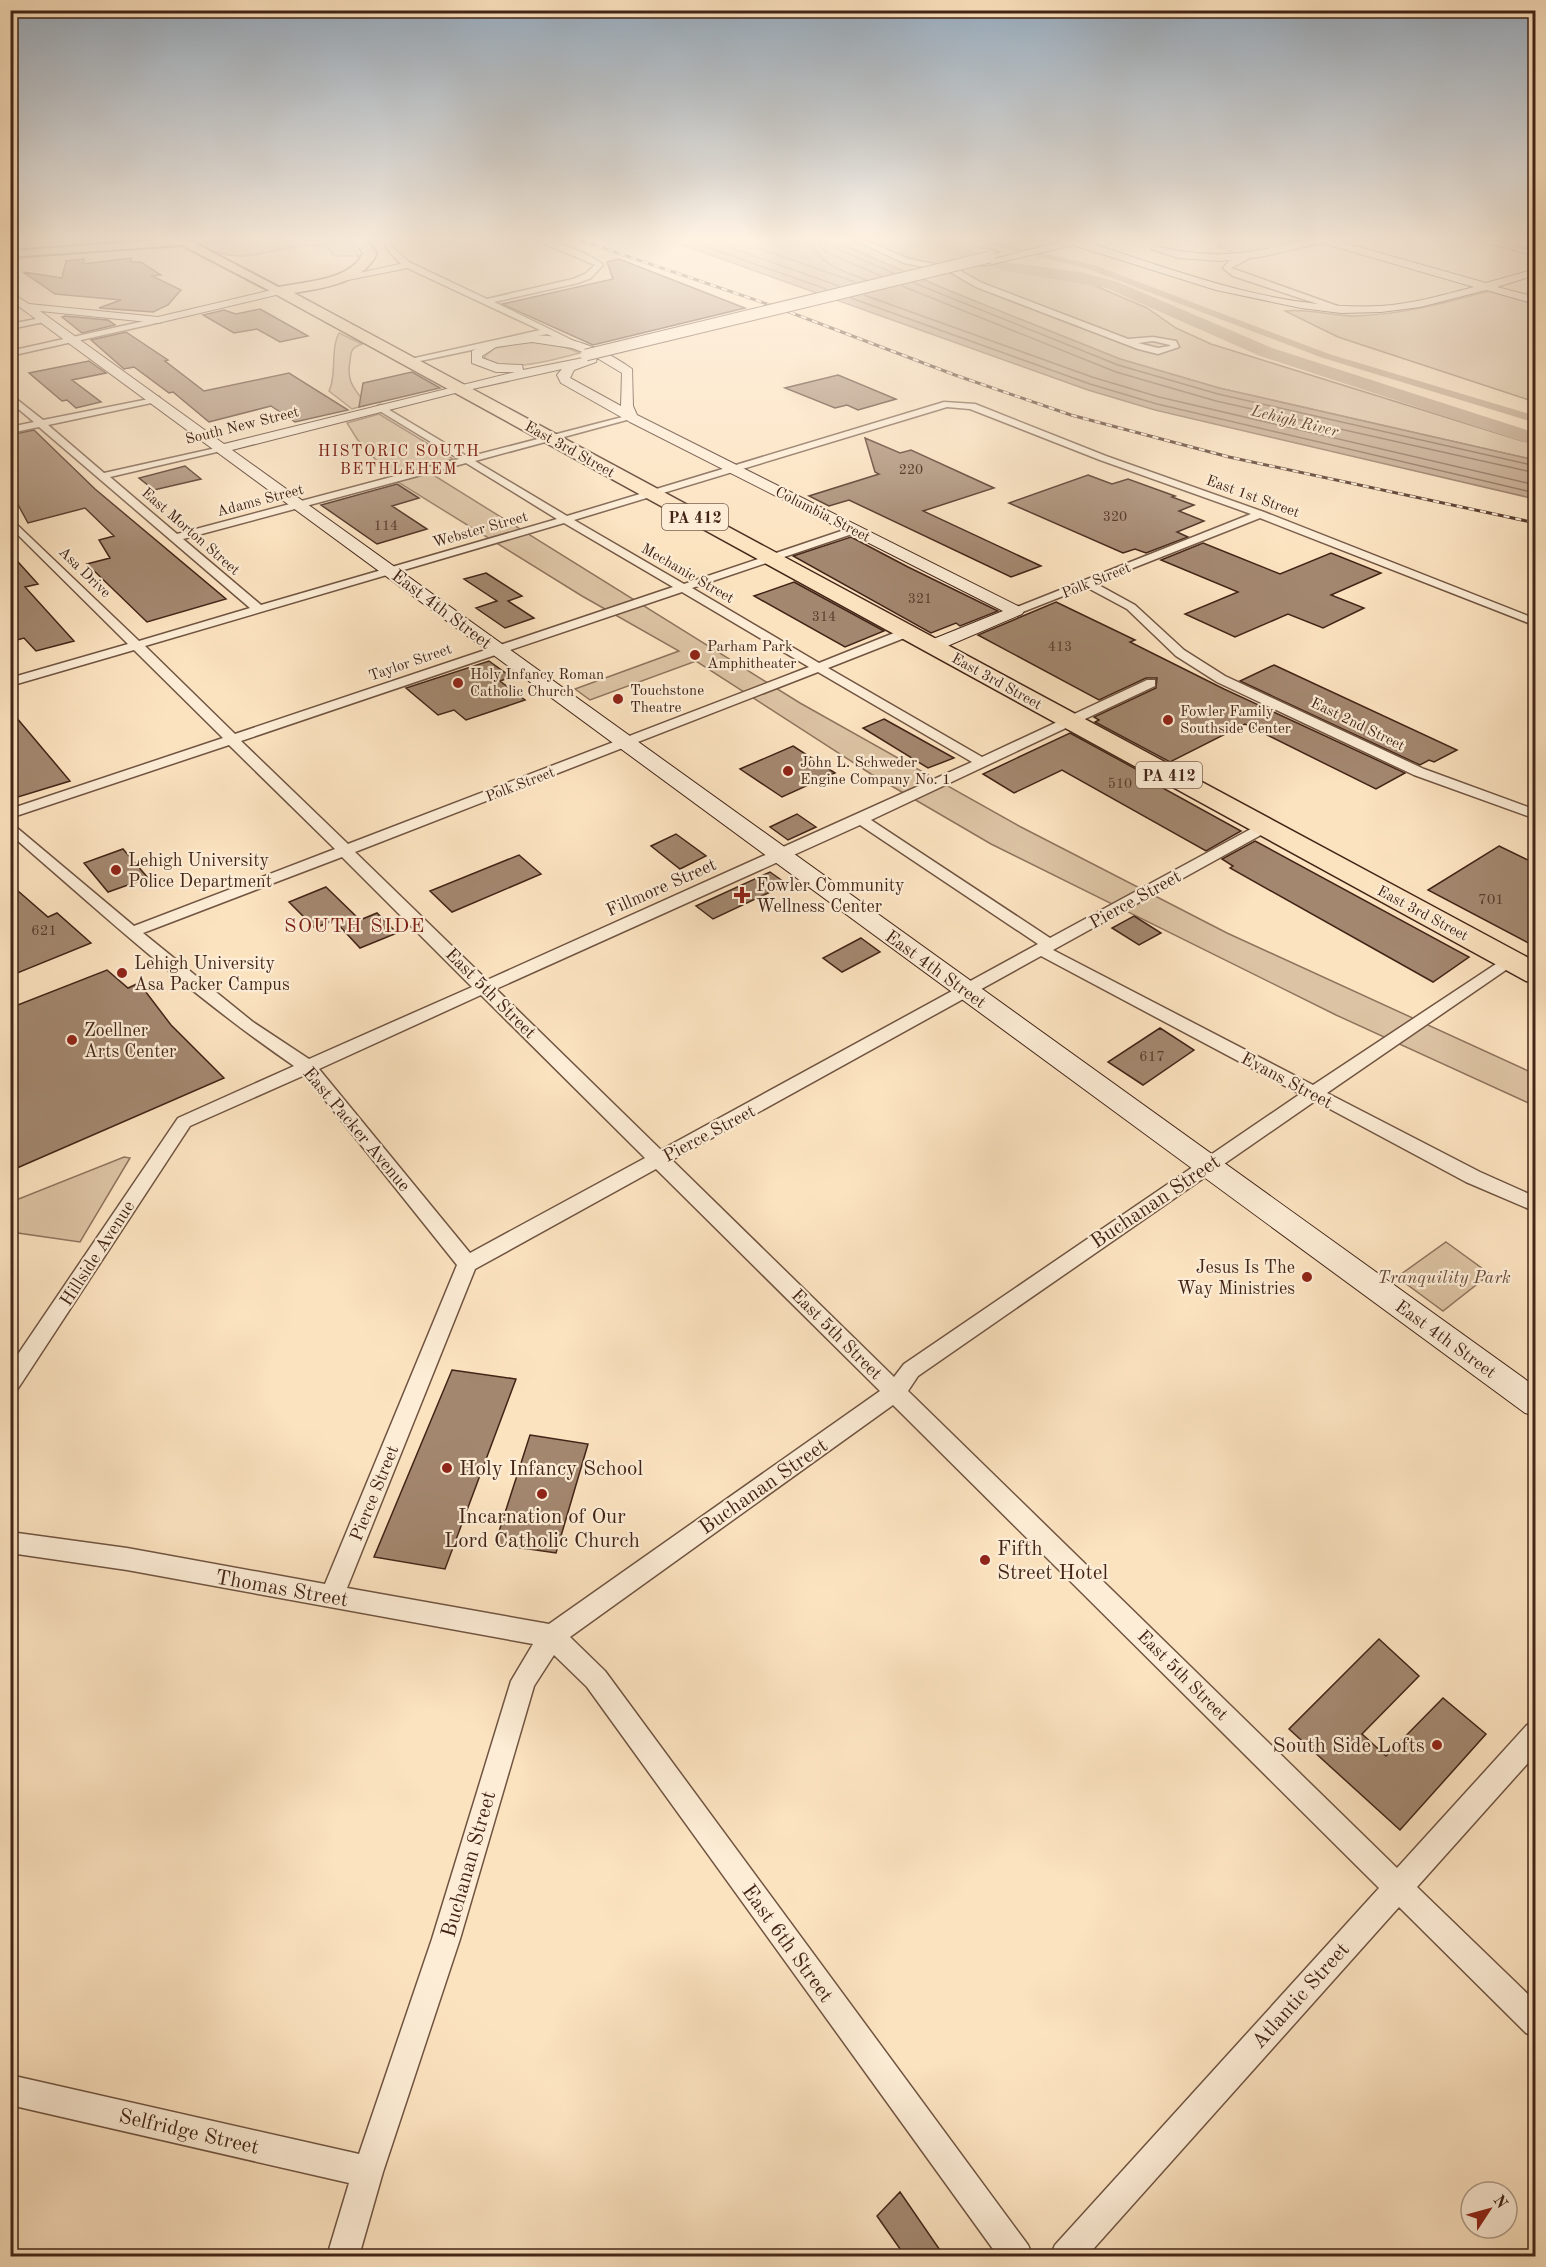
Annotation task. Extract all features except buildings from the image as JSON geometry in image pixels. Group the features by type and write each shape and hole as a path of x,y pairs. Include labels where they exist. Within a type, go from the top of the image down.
{"highway":[{"name":"PA 412","path":"376,344 458,388"},
{"name":"East 3rd Street","path":"458,388 1523,967"}],"main road":[{"name":"East 4th Street","path":"80,344 497,650 1536,1404"},
{"path":"495,344 476,354 476,360 485,365 503,368 549,364"},
{"path":"550,344 586,353 628,372 627,406 631,416"},
{"path":"458,388 625,344"},
{"path":"458,388 586,353"},
{"name":"Columbia Street","path":"586,353 570,367 563,378 732,468 1016,611"},
{"name":"South New Street","path":"222,448 458,388"},
{"name":"Polk Street","path":"932,646 1016,611"}],"street":[{"path":"10,354 53,344"},
{"path":"409,362 491,344"},
{"path":"570,344 586,353"},
{"name":"East Morton Street","path":"10,397 258,609"},
{"path":"10,430 156,399"},
{"name":"Webster Street","path":"10,682 565,519 937,405 958,404"},
{"name":"East 1st Street","path":"958,404 972,406 1103,458 1260,514 1536,623"},
{"name":"Mechanic Street","path":"381,408 565,519 981,762"},
{"name":"Adams Street","path":"176,538 631,416"},
{"name":"South New Street","path":"103,476 222,448"},
{"name":"Polk Street","path":"1016,611 1260,514"},
{"name":"Asa Drive","path":"10,521 138,645"},
{"name":"Taylor Street","path":"10,814 854,530"},
{"name":"East 2nd Street","path":"1088,584 1131,607 1180,653 1221,679 1419,772 1536,815"},
{"name":"Polk Street","path":"132,932 908,633"},
{"name":"East 5th Street","path":"138,645 1536,2023"},
{"name":"Fillmore Street","path":"184,1122 861,819 1151,683"},
{"name":"Evans Street","path":"861,819 1046,948 1473,1178 1536,1205"},
{"name":"East Packer Avenue","path":"10,826 132,932 247,1026 307,1066 467,1264"},
{"name":"Pierce Street","path":"331,1597 467,1264 968,992 1265,827"},
{"name":"Buchanan Street","path":"343,2256 368,2172 446,1939 523,1681 552,1636 895,1392 911,1370 1207,1165 1439,1010 1523,967"},
{"name":"Hillside Avenue","path":"10,1384 184,1122"},
{"name":"Thomas Street","path":"10,1542 127,1559 552,1636"},
{"name":"East 6th Street","path":"552,1636 596,1679 1017,2256"},
{"name":"Atlantic Street","path":"1066,2256 1536,1734"},
{"name":"Selfridge Street","path":"10,2090 368,2172"}],"green space":[{"path":"335,344 362,344 351,352 349,375 352,385 366,405 352,409 329,391 333,378"},
{"path":"517,344 555,344 580,353 530,364 503,365 484,357 495,348"},
{"path":"1082,344 1211,344 1522,441 1535,438 1535,460 1219,388 1120,359"},
{"path":"1359,344 1535,344 1535,402"},
{"path":"379,414 453,459 422,468 800,703 1019,826 1227,933 1535,1074 1535,1106 1336,1015 991,844 871,774 696,661 590,700 575,689 679,651 582,596 393,479 357,439 347,423"},
{"path":"124,1157 130,1158 80,1242 11,1232 11,1202"},
{"name":"Tranquility Park","path":"1446,1242 1490,1274 1443,1311 1397,1277"}],"water":[{"name":"Lehigh River","path":"959,344 1082,344 1120,359 1219,388 1535,460 1535,499 1155,410 1088,390"}],"waterway":[{"path":"1247,344 1266,352 1536,440"},
{"path":"1294,344 1326,356 1536,420"}],"railway":[{"path":"873,344 1071,415 1229,457 1536,523"}],"place":[{"name":"Parham Park Amphitheater","path":"695,655"},
{"name":"Holy Infancy Roman Catholic Church","path":"458,683"},
{"name":"Touchstone Theatre","path":"618,699"},
{"name":"Fowler Family Southside Center","path":"1168,720"},
{"name":"John L. Schweder Engine Company No. 1","path":"788,771"},
{"name":"Lehigh University Police Department","path":"116,870"},
{"name":"Fowler Community Wellness Center","path":"742,895"},
{"name":"Lehigh University Asa Packer Campus","path":"122,973"},
{"name":"Zoellner Arts Center","path":"72,1040"},
{"name":"Jesus Is The Way Ministries","path":"1307,1277"},
{"name":"Holy Infancy School","path":"447,1468"},
{"name":"Incarnation of Our Lord Catholic Church","path":"542,1494"},
{"name":"Fifth Street Hotel","path":"985,1560"},
{"name":"South Side Lofts","path":"1437,1745"}],"district":[{"name":"HISTORIC SOUTH BETHLEHEM","path":"399,459"},
{"name":"SOUTH SIDE","path":"355,925"}]}
